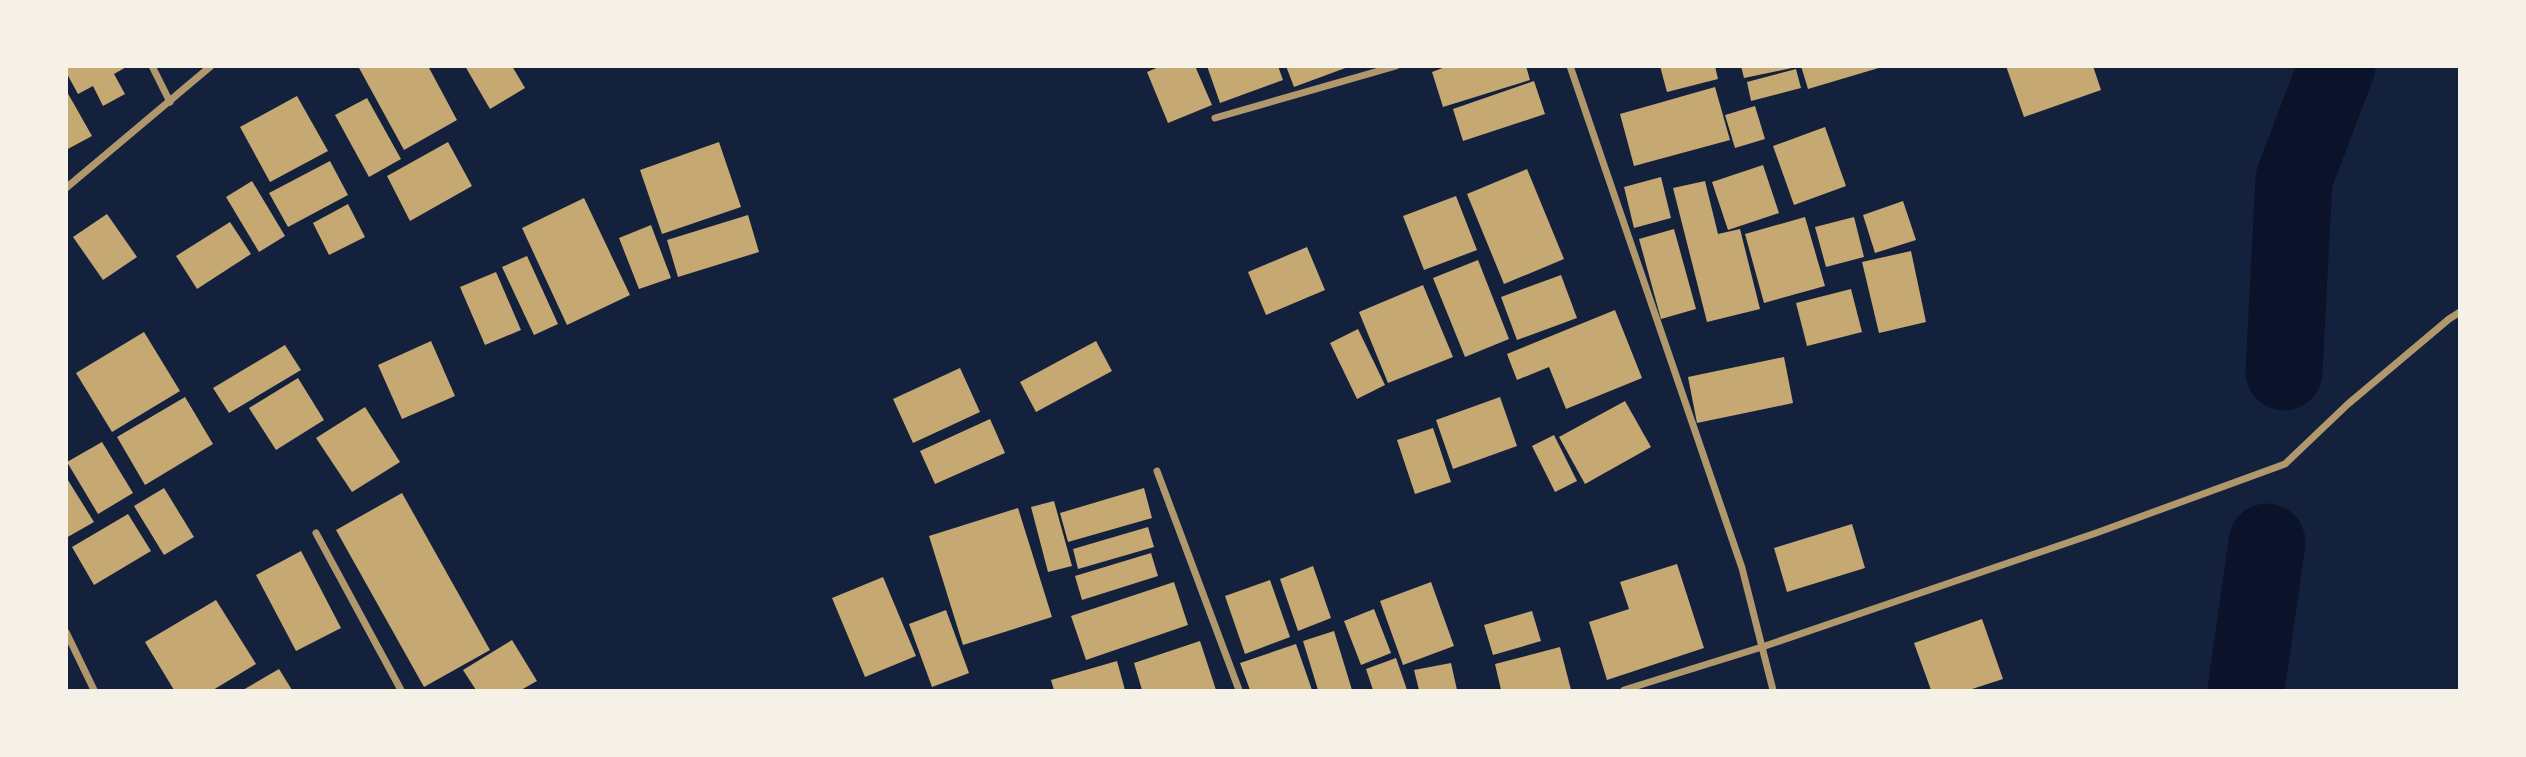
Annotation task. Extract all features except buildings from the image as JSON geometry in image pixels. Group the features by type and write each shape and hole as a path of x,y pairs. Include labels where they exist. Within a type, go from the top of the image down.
{"street":[{"path":"152,66 170,102"},
{"path":"66,188 211,66"},
{"path":"1215,118 1396,66"},
{"path":"1570,66 1742,568 1773,691"},
{"path":"1625,691 2096,533 2285,464 2348,404 2459,312"},
{"path":"1157,471 1239,691"},
{"path":"316,533 401,691"},
{"path":"66,632 94,691"}],"waterway":[{"path":"2284,372 2294,179 2337,66"},
{"path":"2246,690 2267,542"}]}
